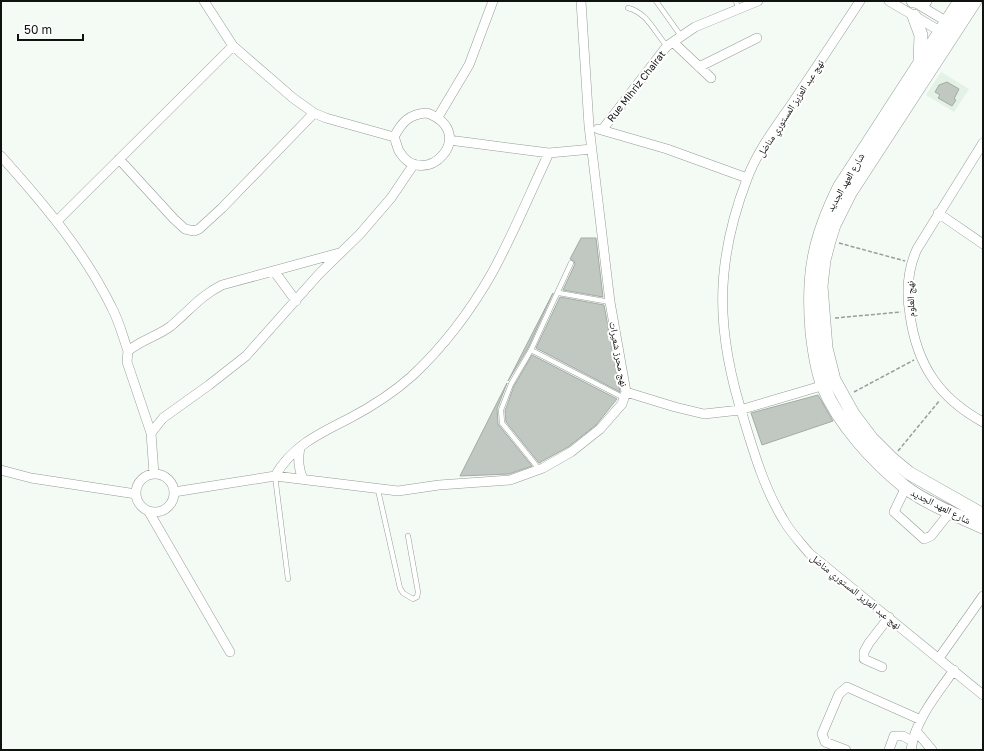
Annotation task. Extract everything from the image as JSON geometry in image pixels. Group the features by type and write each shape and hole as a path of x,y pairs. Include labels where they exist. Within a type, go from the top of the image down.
{"main road":[{"path":"913,1 925,1"},
{"name":"شارع العهد الجديد","path":"960,1 949,29 850,193 834,225 824,260 821,286 829,383 843,398 871,438 892,459 909,473 983,515"},
{"name":"شارع العهد الجديد","path":"975,1 920,62 840,186 825,216 819,236 811,284 811,314 814,349 844,423 863,447 906,487 950,512 983,527"},
{"path":"914,16 921,35 920,62"}],"street":[{"path":"204,1 233,46 282,89 314,113 326,118 394,137"},
{"path":"438,117 469,65 493,1"},
{"name":"نهج محرز شعيرات","path":"581,1 589,126 610,302 625,395 704,414 740,410 829,383"},
{"name":"Rue Mihriz Chairat","path":"602,130 670,44 695,27 737,5 758,1"},
{"name":"نهج عبد العزيز المستوري مناضل","path":"860,1 766,142 747,178 729,236 722,291 727,356 740,410 764,479 782,518 790,531 809,553 983,694"},
{"path":"889,1 914,16 949,29"},
{"path":"913,1 949,29"},
{"path":"699,68 757,38"},
{"path":"670,44 711,78"},
{"path":"57,220 233,46"},
{"path":"119,158 174,219 185,229 194,230 199,228 222,208 314,113"},
{"path":"427,113 438,117 444,123 448,131 448,148 439,160 425,166 414,164 407,160 399,151 394,137 405,119 415,114 427,113"},
{"path":"589,126 667,149 747,178"},
{"path":"449,140 549,153 592,149"},
{"name":"نهج العلوم","path":"983,144 916,249 911,262 907,282 912,332 920,356 930,375 944,394 956,405 983,422"},
{"path":"275,476 281,465 300,447 313,437 383,398 411,376 440,346 464,315 492,273 549,153"},
{"path":"1,156 57,220 90,270 112,308 128,351 127,362 151,434 154,474"},
{"path":"151,434 163,418 246,356 340,253 360,234 391,198 414,164"},
{"path":"938,213 983,244"},
{"path":"128,351 171,326 206,293 222,284 340,253"},
{"path":"274,271 296,301"},
{"path":"174,492 275,476 378,490 411,490 439,485 510,480 539,469 571,452 600,429 622,404 625,395"},
{"path":"300,447 298,460 299,470 303,479"},
{"path":"1,470 30,478 136,494"},
{"path":"154,474 168,479 174,492 173,500 170,506 164,511 156,513 149,512 142,508 138,502 136,494 141,481 154,474"},
{"path":"906,487 894,512 924,538 931,536 950,512"},
{"path":"149,512 230,652"},
{"path":"939,658 983,596"},
{"path":"882,667 864,659 864,652 889,617"},
{"path":"889,750 894,736 903,736 912,745 921,720 954,670"},
{"path":"846,750 825,742 822,734 839,694 847,687 921,720"},
{"path":"916,731 932,750"}],"lane":[{"path":"656,1 681,36"},
{"path":"628,8 638,10 649,20 658,36 670,44"},
{"path":"539,469 502,423 501,410 512,384 531,350 572,263"},
{"path":"559,293 610,302"},
{"path":"531,350 625,395"},
{"path":"275,476 288,579"},
{"path":"378,490 400,588 403,593 413,599 417,597 418,592 408,536"}],"path":[{"path":"829,241 911,262"},
{"path":"823,320 909,311"},
{"path":"843,398 920,356"},
{"path":"892,459 944,394"}],"shaded area":[{"path":"941,72 969,89 954,112 926,95"}],"building":[{"path":"947,82 959,89 954,99 956,100 952,106 938,98 940,95 935,92 939,85"},
{"path":"581,238 596,238 603,297 563,290 575,264 574,261 570,259"},
{"path":"553,293 528,348 508,381"},
{"path":"560,297 604,305 620,392 536,348"},
{"path":"532,355 617,399 596,425 568,447 539,463 506,422 505,411 514,386"},
{"path":"507,383 497,409 498,424 532,466 509,474 460,476"},
{"path":"818,395 833,421 762,445 751,413"}]}
